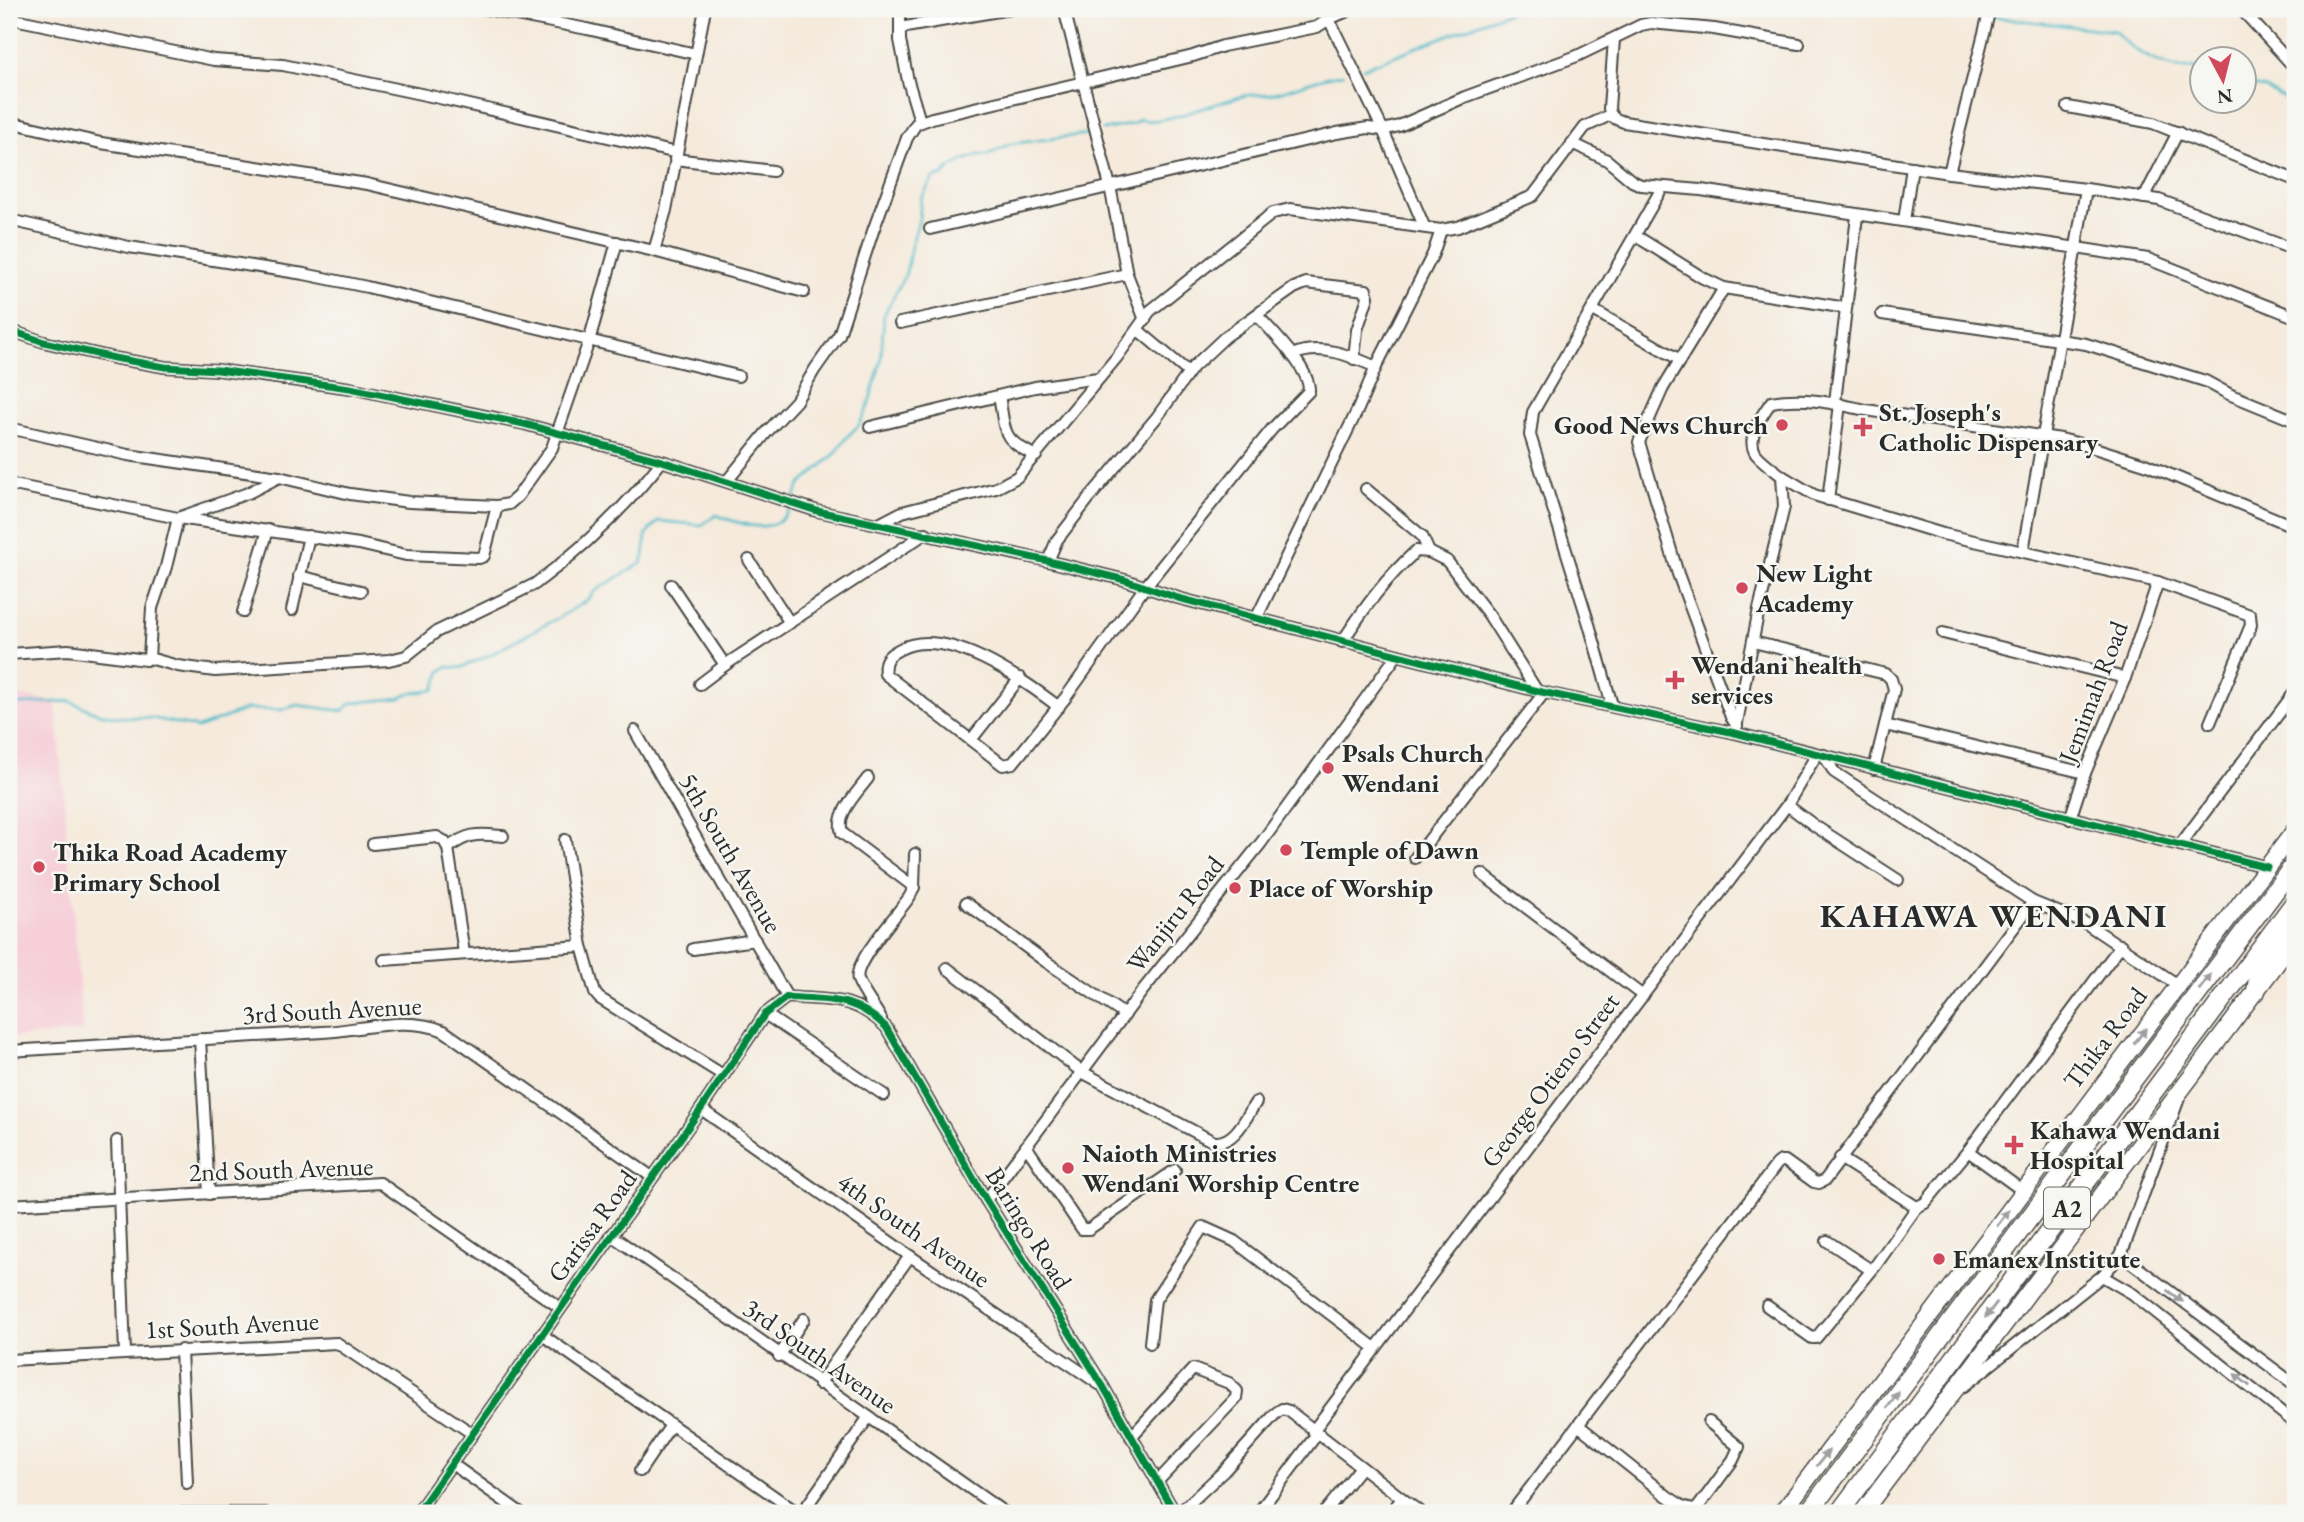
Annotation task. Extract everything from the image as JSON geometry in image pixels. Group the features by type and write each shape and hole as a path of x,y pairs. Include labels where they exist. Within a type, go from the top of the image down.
{"highway":[{"name":"Thika Road","path":"1808,1513 2295,864"},
{"name":"A2","path":"1839,1513 2295,902"},
{"path":"2256,991 2258,979 2286,935 2295,912"}],"main road":[{"name":"Thika Road","path":"1782,1513 2295,830"},
{"path":"1862,1513 2295,939"}],"street":[{"path":"485,9 696,54"},
{"path":"654,251 666,210 705,9"},
{"path":"897,9 900,12 900,40 908,80 920,121"},
{"path":"900,28 1010,9"},
{"path":"1065,9 1110,186 1127,274 1145,320"},
{"path":"727,481 796,401 839,335 907,138 920,121 1193,56 1223,46 1304,31 1317,27 1327,14 1352,9"},
{"path":"1949,173 1990,9"},
{"path":"2241,9 2294,63"},
{"path":"1327,14 1383,130 1424,226"},
{"path":"9,18 214,60 284,65 435,97 676,156 773,172"},
{"path":"930,229 1337,133 1368,128 1383,130 1577,56 1614,39 1632,27 1651,23 1714,29 1799,44"},
{"path":"1610,115 1614,39"},
{"path":"2068,107 2130,117 2178,132 2295,180"},
{"path":"880,523 902,512 1008,484 1017,477 1138,330 1150,311 1259,223 1282,209 1441,230 1458,227 1533,197 1585,127 1610,115"},
{"path":"1610,115 1624,122 1949,173 2087,188 2144,198 2177,205 2295,250"},
{"path":"9,122 101,143 337,178 654,251 804,292"},
{"path":"2144,198 2178,132"},
{"path":"1572,143 1607,160 1641,186 1701,190 1857,216 2077,247 2162,263 2295,317"},
{"path":"1904,221 1912,167"},
{"path":"1612,705 1590,624 1530,435 1533,412 1662,188"},
{"path":"2023,551 2087,188"},
{"path":"1828,500 1857,216"},
{"path":"9,220 129,247 304,274 493,316 738,376"},
{"path":"1256,619 1433,254 1441,230"},
{"path":"1636,236 1724,288 1846,309"},
{"path":"9,428 128,455 279,477 350,494 409,502 497,506 509,504 545,461 558,433 589,341 617,242"},
{"path":"900,323 1127,274"},
{"path":"1048,561 1057,540 1157,416 1188,372 1225,337 1294,288 1306,283 1366,290 1368,298 1357,330 1354,359"},
{"path":"1724,288 1663,388 1639,442 1678,574 1736,729"},
{"path":"1593,310 1680,360"},
{"path":"1882,314 1987,331 2059,339 2124,354 2205,381 2229,394 2295,421"},
{"path":"1059,706 1000,665 936,642 906,646 886,659 884,665 886,674 1003,765 1013,763 1059,706 1146,587 1233,477 1272,429 1309,391 1308,381 1292,355 1257,315"},
{"path":"9,330 114,358 165,367 218,370 351,388 558,433 662,461 817,511 1048,561 1342,642 1541,692 1736,729 1820,755 2267,867"},
{"path":"1138,330 1188,372"},
{"path":"1292,355 1315,349 1376,367"},
{"path":"870,427 1035,387 1098,378"},
{"path":"999,396 1007,436 1014,445 1036,456"},
{"path":"2210,723 2252,619 2250,615 2158,582 1943,534 1814,495 1782,476 1755,453 1753,434 1771,402 1780,401 1837,403 2043,436 2088,446 2145,464 2295,527"},
{"path":"9,654 68,650 146,660 149,658 215,671 365,662 406,656 436,632 534,584 548,574 618,513 662,461"},
{"path":"1736,729 1765,583 1784,507 1782,476"},
{"path":"177,518 247,493 279,477"},
{"path":"9,484 177,518 309,536 406,555 479,558 486,553 497,506"},
{"path":"1366,489 1422,536 1429,552"},
{"path":"149,658 152,608 166,567 177,518"},
{"path":"243,612 268,530"},
{"path":"700,684 724,665 926,533"},
{"path":"292,610 309,536"},
{"path":"1342,642 1372,596 1395,570 1416,551 1429,552 1447,561 1489,615 1541,692"},
{"path":"749,560 790,623"},
{"path":"299,576 361,591"},
{"name":"Jemimah Road","path":"2070,819 2085,773 2125,678 2158,582"},
{"path":"671,585 724,665"},
{"path":"1943,633 2125,678"},
{"path":"1753,642 1886,674 1894,689 1874,769"},
{"name":"Wanjiru Road","path":"986,1200 1125,1015 1261,843 1398,655"},
{"path":"971,740 1020,678"},
{"path":"1415,858 1541,692"},
{"path":"2180,845 2295,692"},
{"path":"1885,725 2085,773"},
{"name":"5th South Avenue","path":"635,732 787,997"},
{"path":"1820,755 1834,772 2033,902 2087,924 2178,985"},
{"name":"George Otieno Street","path":"1258,1513 1375,1348 1787,805 1820,755"},
{"path":"868,778 841,816 839,825 842,833 914,887"},
{"path":"1787,805 1898,880"},
{"path":"449,848 464,836 503,836"},
{"path":"373,844 437,837 444,841 449,848 464,953"},
{"path":"565,839 582,946 591,984 599,998 723,1075"},
{"path":"886,1027 857,975 866,954 911,896 914,887 915,854"},
{"path":"1482,874 1643,996"},
{"path":"1511,1513 1777,1164 1786,1161 1819,1183 1825,1180 2033,902"},
{"path":"966,903 1125,1015"},
{"path":"693,949 755,940"},
{"path":"1767,1306 1802,1332 1816,1338 1917,1207 1925,1203 1968,1151 2121,945"},
{"path":"384,960 582,946"},
{"path":"947,968 1082,1072 1214,1142 1223,1143 1231,1139 1256,1102"},
{"name":"Baringo Road","path":"787,997 843,1001 857,1005 872,1013 886,1027 986,1200 1103,1386 1177,1513"},
{"name":"Garissa Road","path":"417,1513 765,1014 787,997"},
{"path":"765,1014 884,1095"},
{"name":"3rd South Avenue","path":"9,1051 337,1031 412,1023 429,1025 444,1031 652,1177"},
{"path":"200,1039 209,1194"},
{"path":"1950,1396 2102,1276 2121,1255 2183,1089"},
{"name":"4th South Avenue","path":"701,1109 910,1256 1103,1386"},
{"path":"117,1141 125,1353"},
{"path":"1026,1146 1082,1228 1088,1229 1175,1170"},
{"path":"1968,1151 2024,1191"},
{"path":"1840,1158 1917,1207"},
{"name":"2nd South Avenue","path":"9,1205 380,1183 559,1307"},
{"path":"1150,1343 1155,1300 1203,1227 1234,1241 1375,1348"},
{"name":"3rd South Avenue","path":"611,1235 1004,1513"},
{"path":"1827,1241 1871,1270"},
{"path":"2121,1255 2295,1385"},
{"path":"819,1384 910,1256"},
{"path":"2102,1276 2133,1294 2295,1423"},
{"path":"779,1356 804,1319"},
{"path":"541,1334 800,1513 869,1418"},
{"name":"1st South Avenue","path":"9,1360 337,1343 473,1434"},
{"path":"181,1350 187,1483"},
{"path":"1132,1437 1193,1369 1229,1383 1237,1391 1236,1398 1157,1482"},
{"path":"1177,1513 1224,1471 1282,1409 1289,1411 1421,1513"},
{"path":"1578,1425 1667,1496 1682,1506 1696,1510 1733,1460 1739,1447 1709,1422"},
{"path":"640,1471 671,1424"},
{"path":"452,1464 522,1513"},
{"path":"1324,1513 1361,1466"},
{"path":"1390,1513 1402,1499"},
{"path":"180,1513 265,1513"}],"shaded area":[{"name":"Thika Road Academy Primary School","path":"9,693 56,702 83,1032 9,1038"}],"waterway":[{"path":"1363,68 1516,9"},
{"path":"1971,9 1980,19"},
{"path":"1992,17 2115,31 2137,51 2156,61 2188,69"},
{"path":"1103,130 1133,124 1140,119 1149,121 1177,116 1238,97 1271,94 1344,74"},
{"path":"2258,87 2295,104"},
{"path":"793,501 800,485 836,453 859,425 868,407 881,361 884,315 906,273 919,220 921,199 933,178 943,175 951,167 965,160 987,155 1010,144 1088,134"},
{"path":"9,705 70,701 97,713 152,718 198,728 247,709 281,710 297,705 343,711 351,703 401,698 406,694 434,690 441,671 447,667 460,668 488,656 565,614 586,601 595,591 642,563 646,537 659,521 702,525 716,515 746,525 767,526 784,517 790,508"}],"cycle path":[{"path":"9,330 44,342 114,358 165,367 218,370 350,388 524,424 662,461 817,511 1048,561 1125,580 1178,598 1537,691 1735,733 2267,867"},
{"path":"417,1513 765,1014 787,997 851,1004 886,1027 986,1200 1103,1386 1175,1513"}],"place":[{"name":"Good News Church","path":"1782,425"},
{"name":"St. Joseph's Catholic Dispensary","path":"1863,427"},
{"name":"New Light Academy","path":"1742,588"},
{"name":"Wendani health services","path":"1675,680"},
{"name":"Psals Church Wendani","path":"1328,768"},
{"name":"Temple of Dawn","path":"1286,850"},
{"name":"Thika Road Academy Primary School","path":"39,867"},
{"name":"Place of Worship","path":"1235,888"},
{"name":"Kahawa Wendani Hospital","path":"2014,1145"},
{"name":"Naioth Ministries Wendani Worship Centre","path":"1068,1168"},
{"name":"Emanex Institute","path":"1939,1259"}],"district":[{"name":"KAHAWA WENDANI","path":"1994,915"}]}
